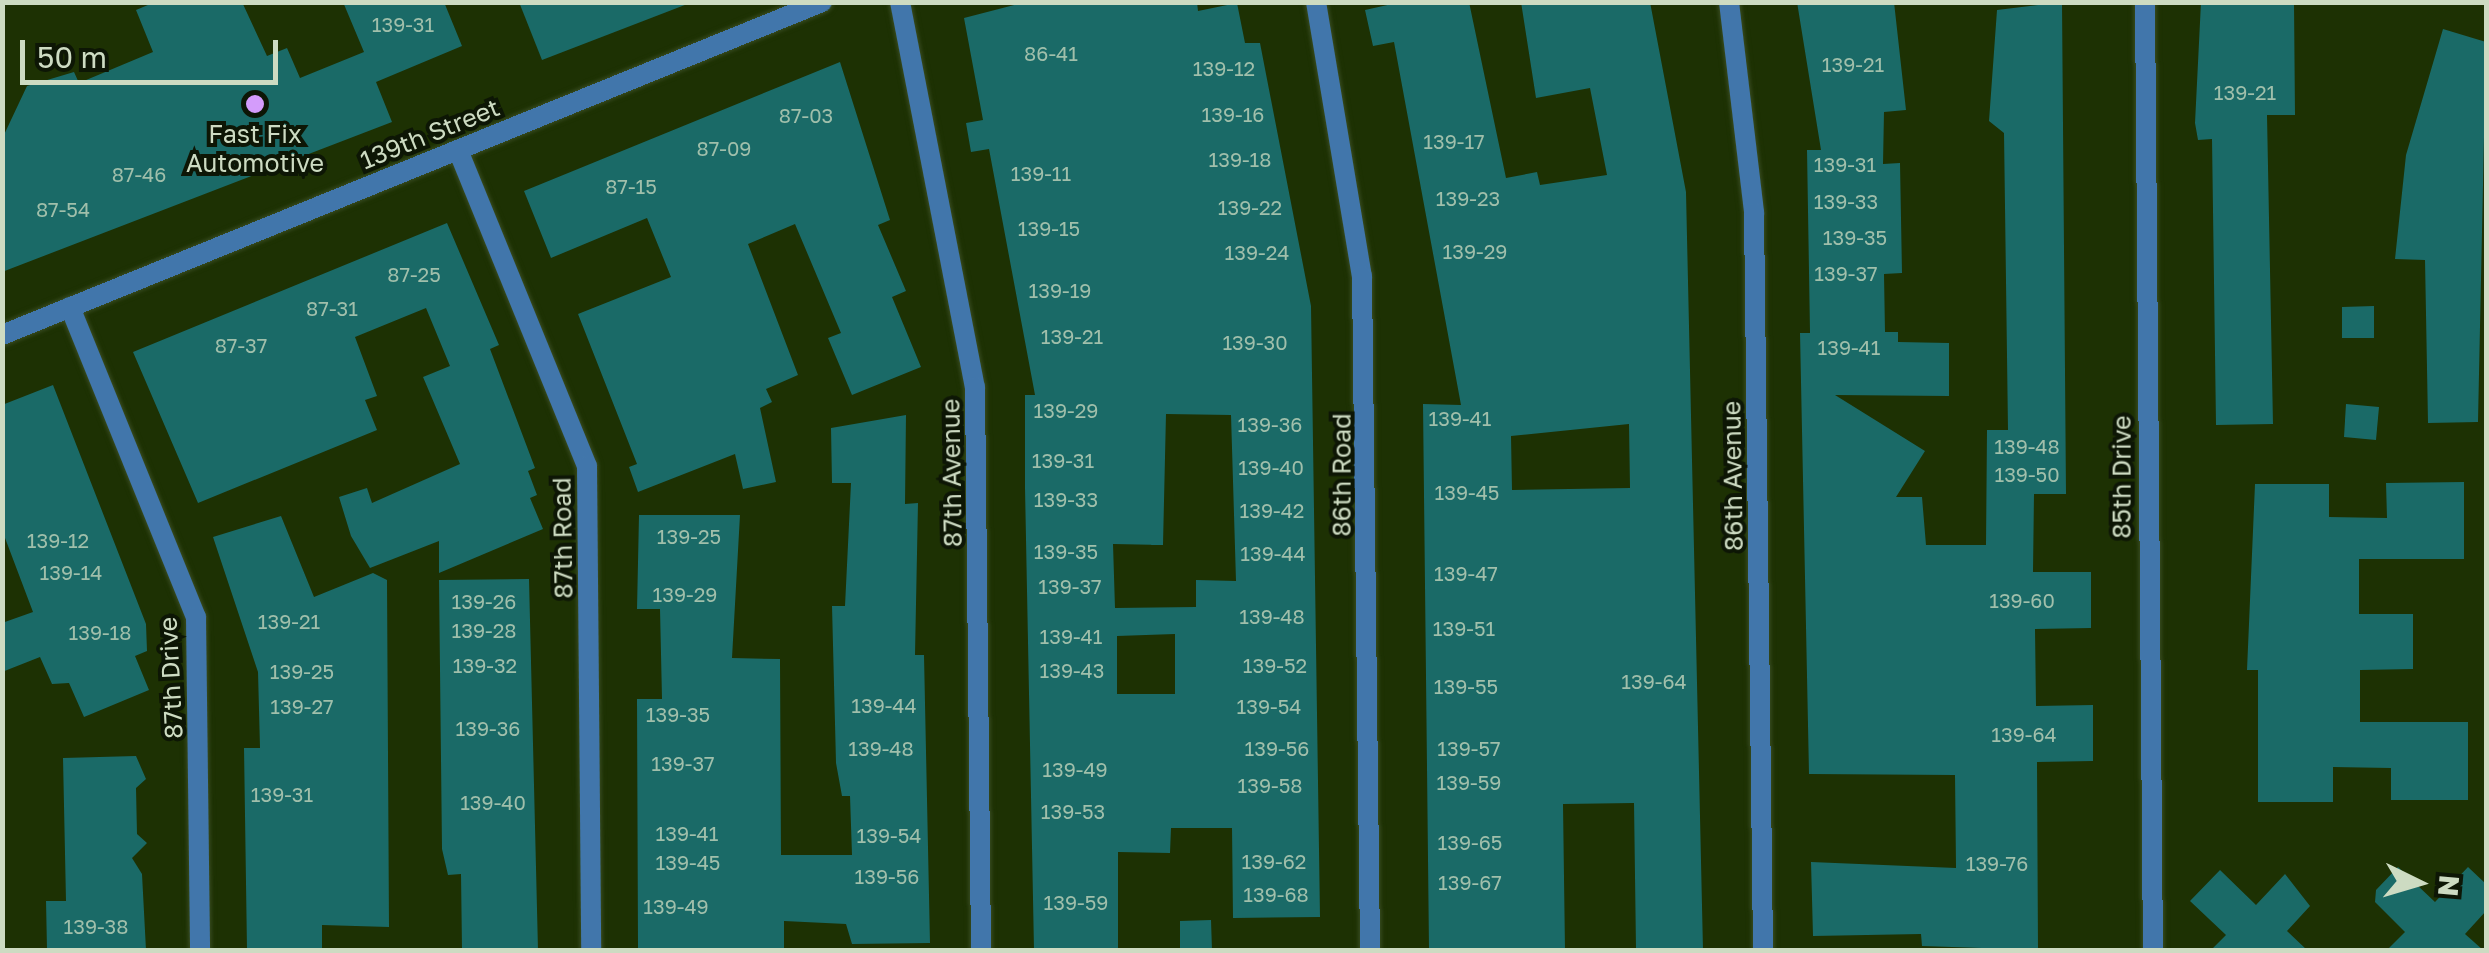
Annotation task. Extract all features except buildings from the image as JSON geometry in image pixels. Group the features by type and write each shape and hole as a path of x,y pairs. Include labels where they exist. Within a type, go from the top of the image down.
{"street":[{"name":"139th Street","path":"2,335 822,2"},
{"name":"87th Avenue","path":"900,2 975,386 981,950"},
{"name":"86th Road","path":"1316,2 1362,276 1370,950"},
{"name":"86th Avenue","path":"1729,2 1754,212 1763,950"},
{"name":"85th Drive","path":"2144,2 2153,950"},
{"name":"87th Road","path":"458,150 587,466 591,950"},
{"name":"87th Drive","path":"70,308 196,617 200,950"}],"place":[{"name":"Fast Fix Automotive","path":"255,104"}]}
